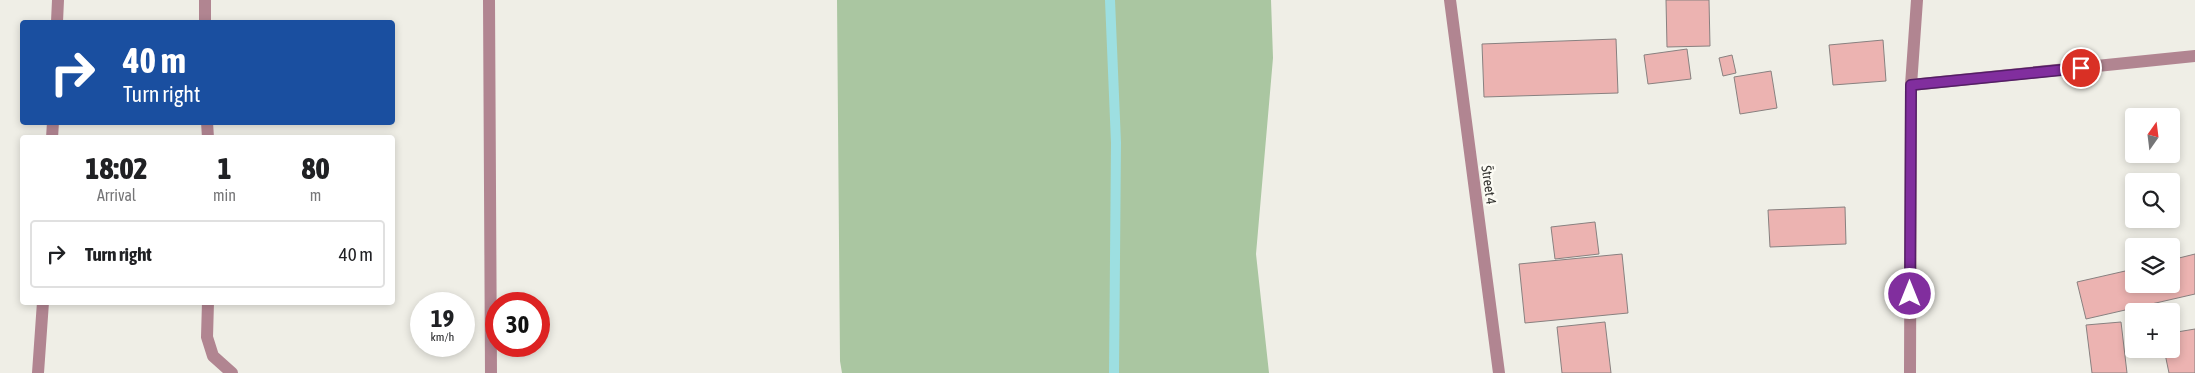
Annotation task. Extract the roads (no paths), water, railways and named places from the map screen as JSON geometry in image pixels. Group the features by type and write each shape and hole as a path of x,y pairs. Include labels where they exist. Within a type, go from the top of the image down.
{"street":[{"path":"57,20 58,0"},
{"path":"205,0 205,20"},
{"path":"489,0 491,373"},
{"name":"S̄treet 4","path":"1450,0 1499,373"},
{"path":"1910,373 1911,85 1917,0"},
{"path":"1911,85 2195,56"},
{"path":"38,373 43,305"},
{"path":"208,305 207,337 213,356 232,373"}],"waterway":[{"path":"1110,0 1116,143 1114,373"}]}
